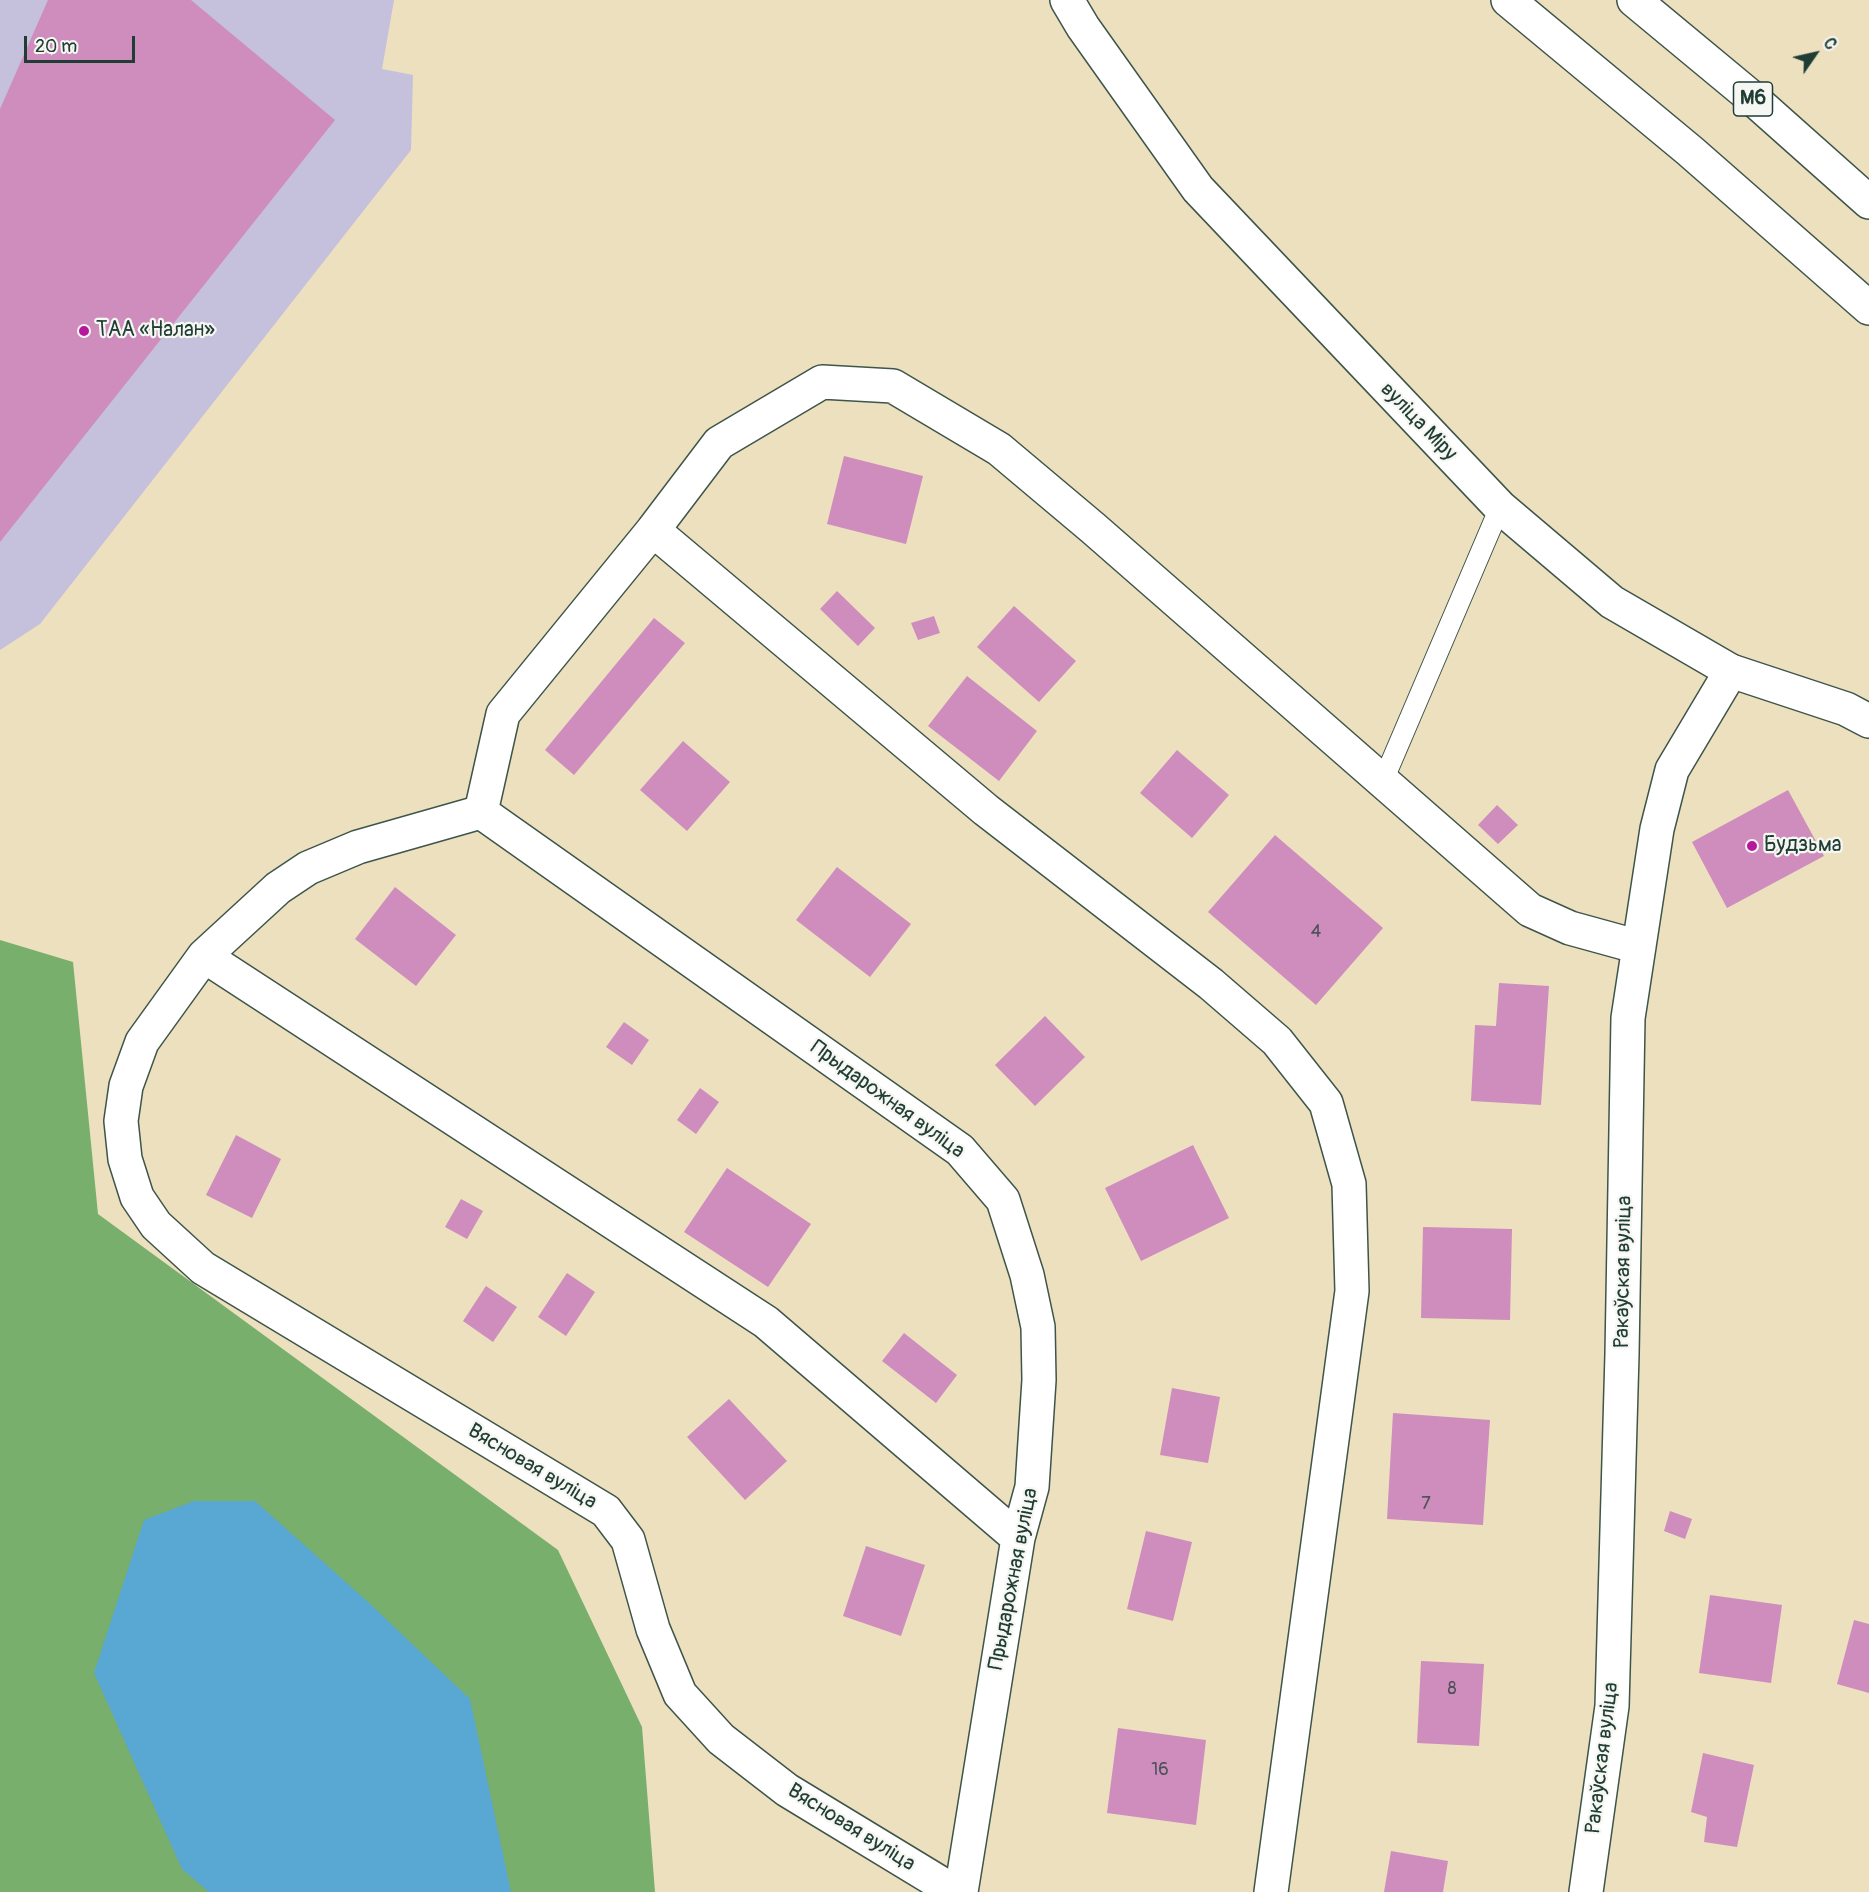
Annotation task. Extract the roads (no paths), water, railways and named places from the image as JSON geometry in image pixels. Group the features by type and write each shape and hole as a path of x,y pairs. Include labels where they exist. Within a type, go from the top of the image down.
{"main road":[{"name":"вуліца Міру","path":"1067,0 1083,27 1198,189 1500,507 1612,602 1731,671 1846,709 1869,721"},
{"path":"1508,0 1690,151 1869,308"},
{"name":"М6","path":"1634,0 1751,97 1869,202"},
{"path":"481,812 503,714 609,581 653,530 719,443 822,382 893,386 999,448 1530,910 1570,928 1640,947"},
{"path":"653,530 986,810 1211,984 1277,1041 1326,1103 1349,1184 1352,1291 1271,1892"},
{"name":"Ракаўская вуліца","path":"1586,1892 1612,1706 1622,1354 1628,1018 1657,829 1672,770 1731,671"},
{"name":"Вясновая вуліца","path":"481,812 357,847 308,868 278,888 204,956 142,1042 126,1086 121,1121 125,1159 137,1197 156,1226 203,1268 606,1511 628,1540 653,1629 680,1694 721,1739 787,1790 955,1892"},
{"name":"Прыдарожная вуліца","path":"481,812 960,1150 1002,1200 1027,1275 1038,1327 1039,1380 1032,1487 1018,1538 961,1892"},
{"path":"204,956 766,1322 1018,1538"}],"lane":[{"path":"1383,782 1500,507"}],"water":[{"path":"194,1501 255,1501 368,1602 470,1699 511,1892 209,1892 182,1869 94,1673 144,1520"}],"place":[{"name":"ТАА «Налан»","path":"84,331"},
{"name":"Будзьма","path":"1752,846"}]}
